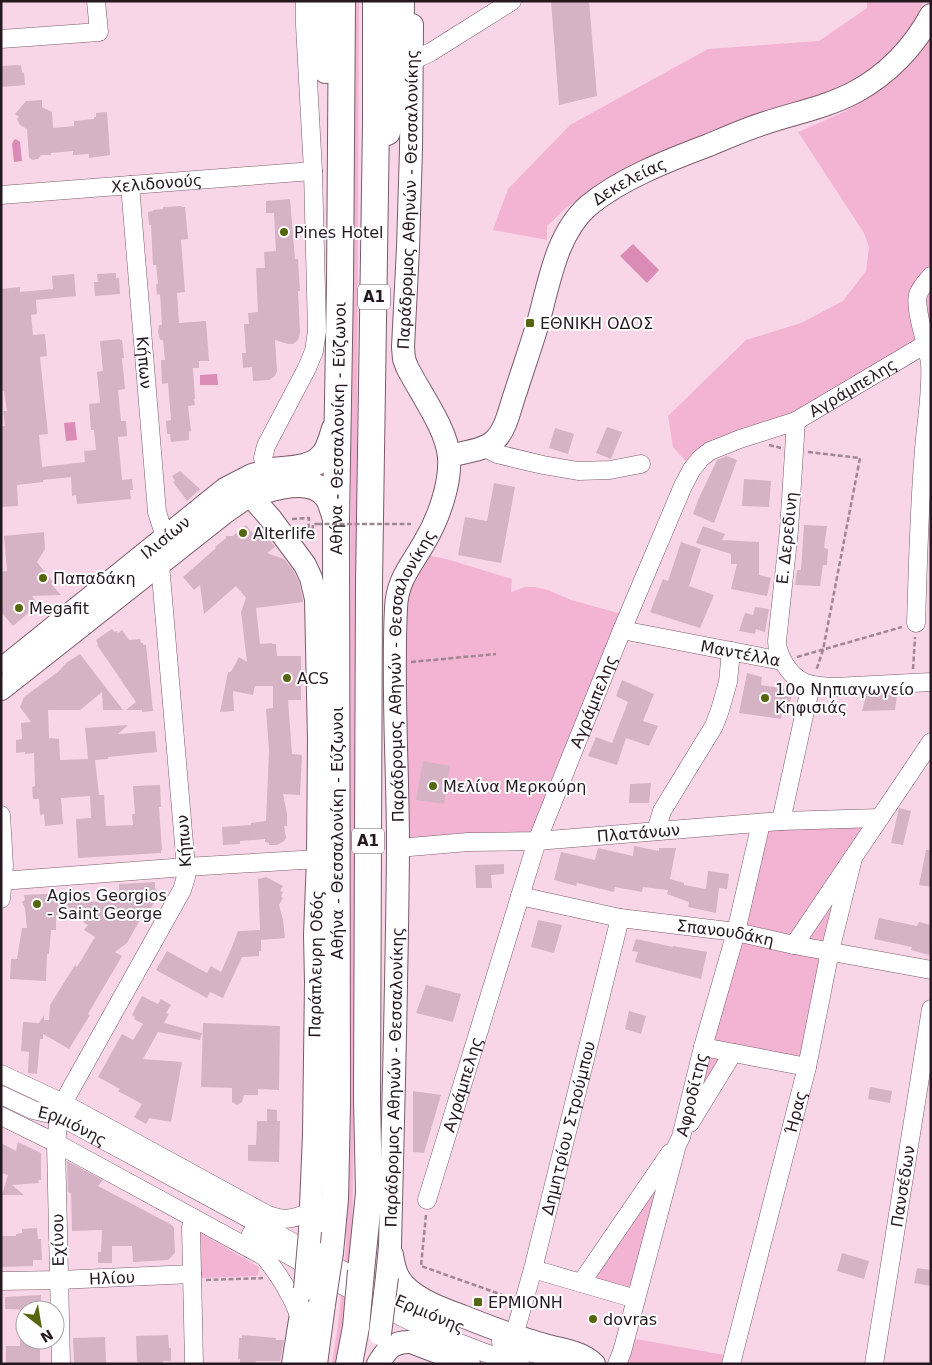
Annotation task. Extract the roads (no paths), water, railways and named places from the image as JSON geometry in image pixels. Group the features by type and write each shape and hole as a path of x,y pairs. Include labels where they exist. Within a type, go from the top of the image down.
{"highway":[{"path":"322,1 330,121 341,180"},
{"name":"Αθήνα - Θεσσαλονίκη - Εύζωνοι","path":"314,1364 314,1297 330,1252 335,1199 337,1104 327,522 338,418 342,1"},
{"name":"Αθήνα - Θεσσαλονίκη - Εύζωνοι","path":"349,1364 368,1331 361,1271 368,1193 369,584 376,183 376,1"},
{"path":"376,183 394,104 400,54 401,1"},
{"path":"266,471 301,467 318,461 328,449 338,418"},
{"path":"250,495 278,486 303,484 312,486 327,497 327,522"}],"main road":[{"name":"Παράδρομος Αθηνών - Θεσσαλονίκης","path":"377,1364 368,1331 387,1277 390,1246 398,848 395,663 397,594 403,577 423,546 434,524 445,489 449,456 438,423 404,359 403,347 408,238 412,1"},
{"name":"Δεκελείας","path":"449,456 488,445 495,440 503,428 538,324 551,273 566,234 578,216 587,207 626,181 678,157 763,123 827,103 854,92 878,77 897,61 914,41 931,15"},
{"name":"Ιλισίων","path":"1,670 225,489 252,475 266,471"},
{"name":"Ιλισίων","path":"1,689 238,502 250,495"},
{"name":"Παράπλευρη Οδός","path":"250,495 271,519 306,566 316,599 319,740 311,1221 314,1297 300,1317 293,1364"},
{"path":"390,1246 394,1269 399,1278 409,1290 438,1307 514,1336 554,1348 576,1352 594,1364"},
{"path":"377,1364 389,1348 402,1342 411,1342 469,1364"}],"street":[{"path":"1,39 99,32 96,1"},
{"path":"266,471 263,458 266,446 307,368 314,351 317,331 313,171 305,1"},
{"path":"412,61 431,52 512,1"},
{"name":"Χελιδονούς","path":"1,195 313,171"},
{"name":"Κήπων","path":"130,185 157,512 165,537"},
{"path":"916,623 924,450 930,388 928,342 918,311 917,300 922,287 931,276"},
{"name":"Αγράμπελης","path":"427,1200 536,841 622,630 683,486 692,470 701,458 710,452 740,439 796,421 928,342"},
{"name":"Ε. Δερεδινη","path":"781,658 777,645 778,626 788,530 796,421"},
{"path":"483,447 497,454 578,471 610,470 641,464"},
{"name":"Κήπων","path":"59,1123 182,890 186,878 160,564"},
{"name":"Μαντέλλα","path":"622,630 731,651 781,658"},
{"path":"656,831 662,811 717,718 728,682 731,651"},
{"path":"781,658 795,678 812,685 835,687 931,682"},
{"path":"781,821 812,685"},
{"name":"Ήρας","path":"794,945 931,742"},
{"path":"1,815 4,866 1,899"},
{"name":"Πλατάνων","path":"398,848 468,842 536,841 781,821 880,818"},
{"name":"Αφροδίτης","path":"617,1364 622,1352 677,1145 681,1137 703,1047 736,932 761,823"},
{"name":"Ήρας","path":"731,1364 806,1067 830,951 853,858"},
{"path":"2,881 318,859"},
{"name":"Σπανουδάκη","path":"520,896 620,918 736,932 794,945 931,970"},
{"name":"Δημητρίου Στρούμπου","path":"514,1336 533,1269 620,918"},
{"name":"Πανσέδων","path":"874,1364 931,1009"},
{"path":"703,1047 806,1067"},
{"path":"581,1283 681,1137 733,1054"},
{"name":"Ερμιόνης","path":"1,1074 59,1123 194,1218 265,1257 281,1278 292,1297 300,1317"},
{"name":"Ερμιόνης","path":"1,1095 277,1234 394,1299 447,1322 532,1353 579,1364"},
{"name":"Ερμιόνης","path":"1,1116 59,1123 266,1214 279,1219 311,1221"},
{"name":"Ερμιόνης","path":"59,1123 392,1312 468,1346 520,1364"},
{"name":"Εχίνου","path":"59,1123 61,1364"},
{"path":"194,1218 191,1227 194,1364"},
{"path":"533,1269 636,1299"},
{"name":"Ηλίου","path":"1,1281 192,1277"}],"place":[{"name":"Pines Hotel","path":"284,232"},
{"name":"ΕΘΝΙΚΗ ΟΔΟΣ","path":"530,323"},
{"name":"Alterlife","path":"243,533"},
{"name":"Παπαδάκη","path":"43,578"},
{"name":"Megafit","path":"19,608"},
{"name":"ACS","path":"287,678"},
{"name":"10ο Νηπιαγωγείο Κηφισιάς","path":"765,698"},
{"name":"Μελίνα Μερκούρη","path":"433,786"},
{"name":"Agios Georgios - Saint George","path":"37,904"},
{"name":"ΕΡΜΙΟΝΗ","path":"478,1302"},
{"name":"dovras","path":"593,1319"}]}
